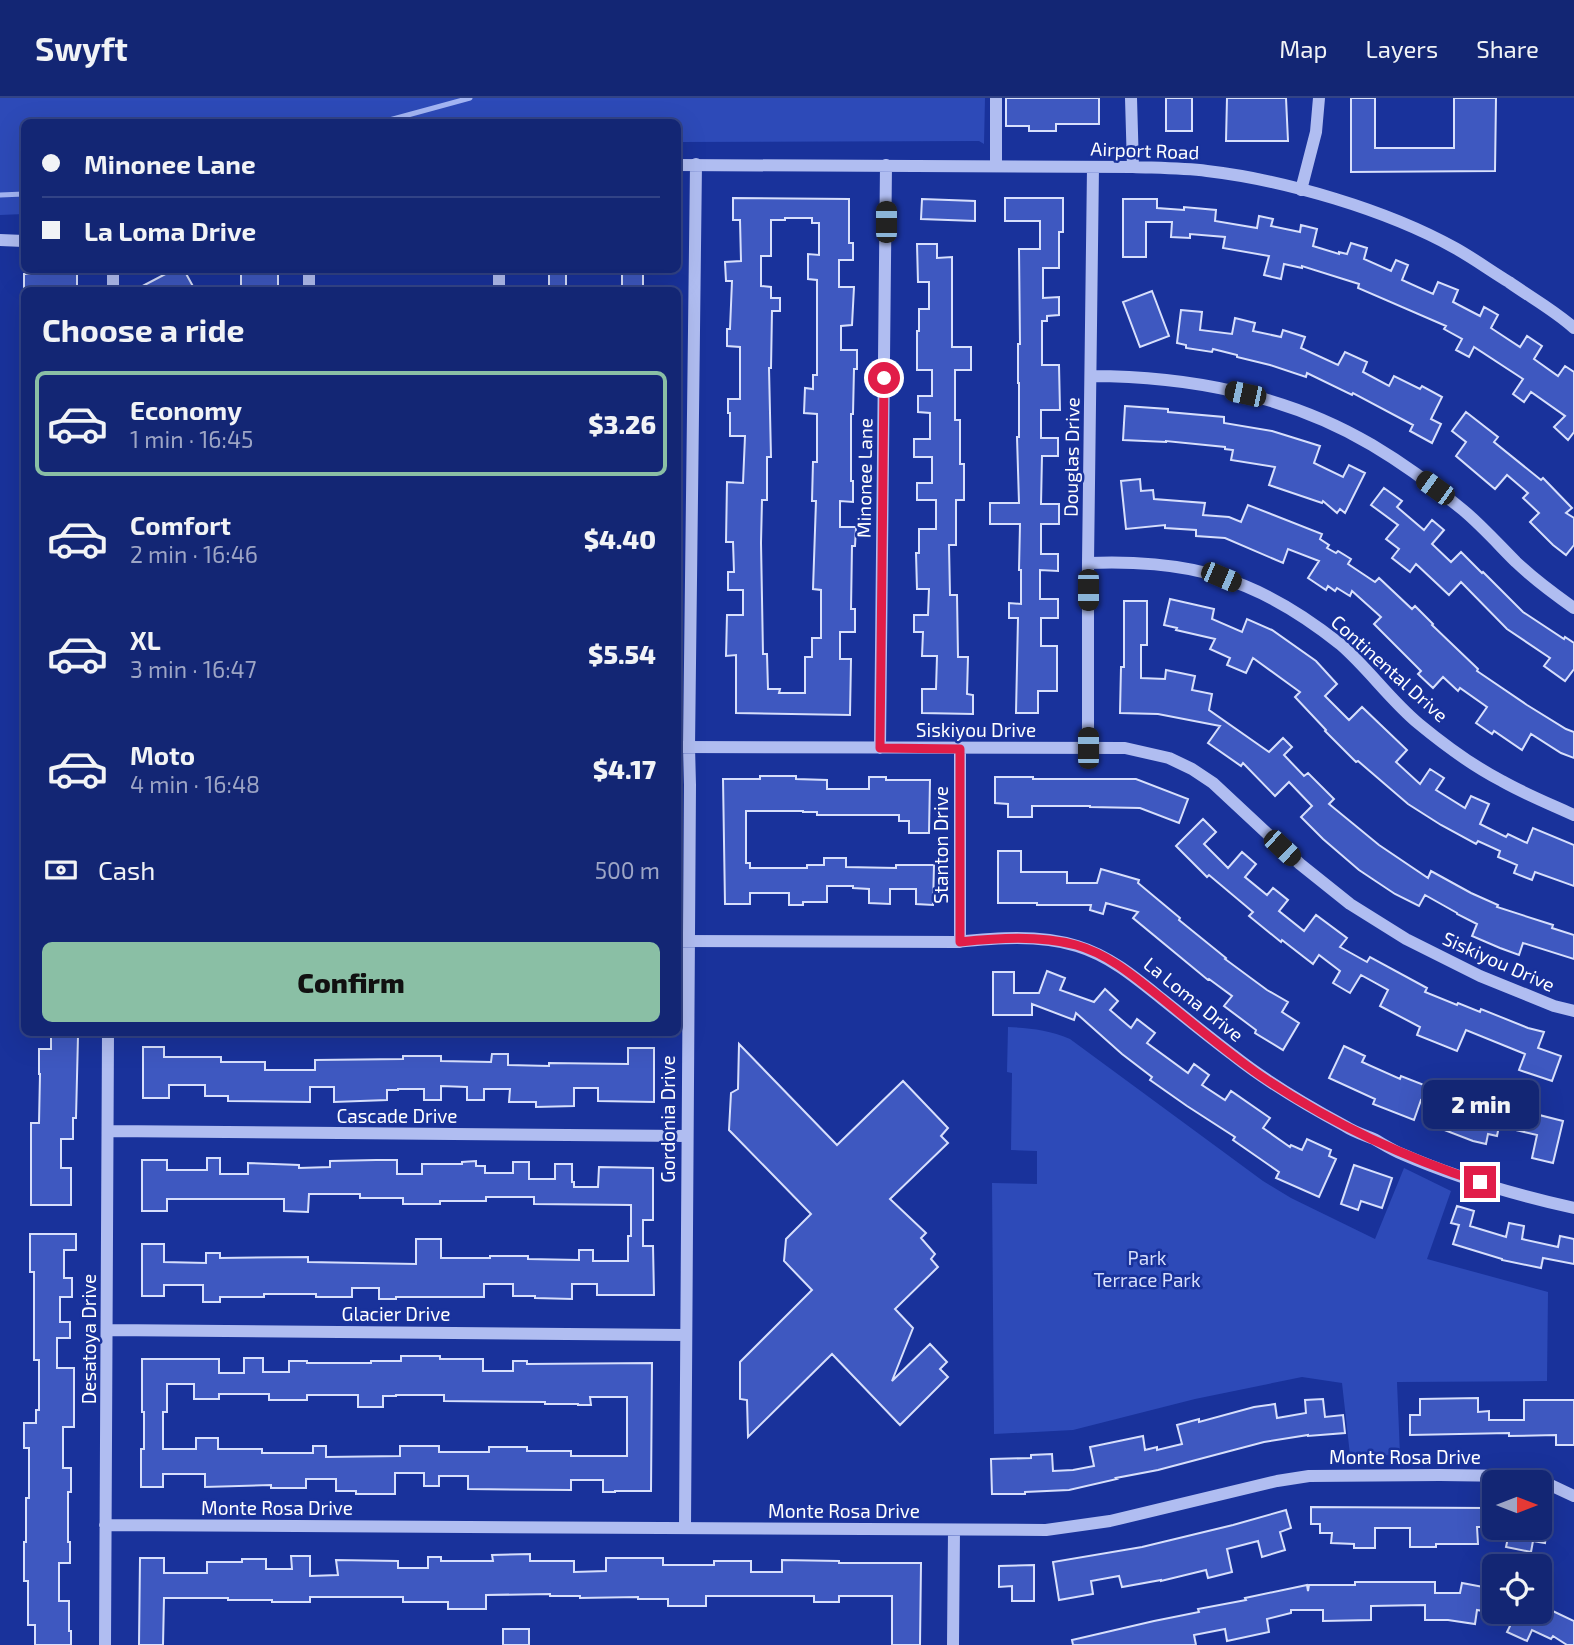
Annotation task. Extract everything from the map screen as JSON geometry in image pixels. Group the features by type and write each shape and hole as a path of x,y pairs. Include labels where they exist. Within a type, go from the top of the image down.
{"street":[{"path":"996,98 996,166"},
{"path":"1131,98 1133,167"},
{"path":"1301,190 1316,132 1318,98"},
{"name":"Gordonia Drive","path":"685,1528 686,1136 682,941 690,785 683,747 695,164"},
{"name":"Airport Road","path":"681,165 1133,167 1207,171 1301,190 1376,213 1434,237 1480,264 1574,328"},
{"name":"Minonee Lane","path":"880,748 886,165"},
{"name":"Douglas Drive","path":"1088,748 1093,167"},
{"path":"0,240 21,241"},
{"path":"1091,376 1140,377 1201,385 1281,404 1344,430 1400,462 1435,488 1466,513 1531,575 1574,608"},
{"name":"Continental Drive","path":"1088,562 1122,561 1197,571 1221,577 1263,594 1310,621 1341,645 1418,723 1468,760 1500,780 1574,815"},
{"name":"Siskiyou Drive","path":"683,747 1125,748 1169,758 1213,783 1300,864 1350,904 1406,939 1480,976 1554,1006 1574,1011"},
{"name":"Stanton Drive","path":"960,749 960,942"},
{"name":"La Loma Drive","path":"682,941 960,942 989,939 1054,941 1076,946 1101,955 1125,969 1234,1057 1348,1128 1402,1154 1456,1174 1529,1198 1574,1208"},
{"name":"Desatoya Drive","path":"105,1645 108,1036"},
{"name":"Cascade Drive","path":"108,1131 686,1136"},
{"name":"Glacier Drive","path":"107,1330 685,1335"},
{"name":"Monte Rosa Drive","path":"105,1525 1046,1530 1110,1521 1309,1476 1514,1476 1544,1482 1574,1496"},
{"path":"953,1645 954,1530"}],"green space":[{"path":"0,98 985,98 984,144 979,141 681,142 681,119 21,119 21,214 0,215"},
{"name":"Park Terrace Park","path":"1008,1027 1055,1033 1070,1039 1263,1181 1291,1198 1375,1239 1404,1168 1451,1191 1427,1259 1548,1292 1547,1381 1397,1382 1400,1455 1350,1455 1342,1383 1302,1377 1195,1399 1073,1430 994,1434 992,1183 1037,1184 1037,1151 1011,1150 1012,1073 1007,1072"}],"building":[{"path":"1006,98 1099,98 1099,124 1056,124 1056,131 1029,131 1029,126 1006,126"},
{"path":"1166,98 1192,98 1192,131 1166,131"},
{"path":"1227,98 1286,98 1288,141 1226,141"},
{"path":"1351,98 1375,98 1375,148 1454,148 1454,98 1496,98 1495,171 1351,172"},
{"path":"733,198 849,199 849,243 853,243 853,260 839,260 839,287 854,287 852,325 841,326 841,350 857,350 851,414 853,502 840,501 840,527 856,527 855,546 852,546 851,609 855,609 855,632 840,632 840,659 851,659 850,715 736,713 736,655 726,656 727,615 743,615 743,590 728,590 728,572 734,572 733,542 726,542 727,482 743,483 745,436 730,436 728,413 728,399 740,399 740,347 727,346 732,281 726,281 725,262 741,261 740,220 733,220","holes":["812,218 812,223 819,223 819,255 808,254 808,279 817,280 817,375 813,375 813,389 805,388 804,413 817,414 817,462 813,462 812,501 816,501 813,589 821,590 821,638 812,638 812,657 805,657 805,693 779,693 780,689 768,689 767,654 763,654 761,543 762,500 767,500 767,457 771,457 769,368 772,311 780,311 780,298 771,298 771,287 761,286 761,256 771,256 771,220"]},
{"path":"1005,198 1063,198 1059,268 1043,268 1043,298 1059,297 1059,315 1047,316 1047,321 1042,321 1042,365 1059,365 1060,410 1041,410 1041,438 1058,438 1058,456 1042,456 1041,504 1059,504 1059,524 1041,524 1041,554 1058,554 1058,571 1040,570 1040,599 1058,599 1058,618 1041,618 1041,646 1057,646 1057,691 1038,691 1038,713 1016,713 1018,618 1009,618 1009,603 1021,604 1020,524 990,524 990,503 1019,503 1019,249 1040,249 1040,221 1005,221"},
{"path":"922,199 975,201 975,221 921,219"},
{"path":"1123,199 1157,199 1157,208 1216,210 1215,221 1257,228 1259,216 1273,219 1271,226 1300,232 1301,225 1317,229 1313,246 1347,254 1351,243 1367,248 1364,259 1391,271 1396,260 1408,265 1402,280 1433,294 1438,282 1458,290 1453,302 1480,316 1484,307 1498,315 1491,328 1520,347 1527,336 1542,346 1534,359 1558,376 1565,366 1574,372 1574,432 1568,440 1554,427 1565,416 1531,392 1524,402 1513,394 1523,379 1474,347 1469,357 1456,350 1462,339 1444,329 1446,326 1358,288 1359,284 1302,266 1284,264 1281,279 1264,275 1269,256 1223,248 1225,237 1190,234 1190,238 1171,237 1172,222 1146,222 1146,257 1123,257"},
{"path":"917,244 937,244 937,258 952,257 952,347 971,347 971,370 955,370 955,420 960,420 960,464 964,464 964,500 956,500 956,545 949,545 950,595 957,595 958,657 968,657 967,694 973,695 973,714 922,713 922,689 936,689 937,656 922,656 923,632 914,632 914,615 928,615 929,589 917,589 916,553 919,553 919,529 936,529 936,500 917,500 917,483 932,483 932,457 914,457 914,439 930,439 930,413 918,412 918,396 932,396 932,370 917,370 919,309 929,309 929,282 918,282"},
{"path":"167,273 186,273 193,287 141,287"},
{"path":"241,273 278,273 278,287 241,287"},
{"path":"549,273 566,273 566,287 549,287"},
{"path":"622,273 643,273 643,287 622,287"},
{"path":"24,274 77,274 77,287 24,287"},
{"path":"1152,291 1169,336 1140,347 1123,302"},
{"path":"1181,310 1202,312 1200,330 1232,334 1235,318 1255,323 1253,331 1281,337 1283,330 1305,337 1301,348 1338,365 1345,352 1367,362 1363,372 1389,386 1394,376 1420,389 1422,386 1442,397 1431,419 1441,424 1432,443 1410,431 1413,425 1353,393 1352,395 1307,373 1306,377 1213,349 1212,352 1186,348 1186,345 1177,343"},
{"path":"1125,406 1224,417 1224,423 1272,431 1320,446 1314,463 1343,477 1349,465 1365,473 1345,513 1340,509 1337,513 1323,501 1322,503 1269,485 1275,467 1231,460 1233,450 1225,447 1123,440"},
{"path":"1466,412 1498,437 1494,442 1541,480 1543,478 1572,508 1566,513 1574,518 1574,545 1566,555 1530,522 1539,513 1523,498 1528,493 1507,475 1495,489 1456,456 1466,442 1452,431"},
{"path":"1140,479 1141,491 1153,490 1154,499 1205,503 1203,515 1229,517 1241,522 1248,505 1322,534 1320,539 1329,545 1327,548 1351,559 1348,564 1375,582 1379,578 1412,609 1415,606 1478,669 1477,671 1527,705 1574,732 1574,758 1531,734 1522,750 1494,731 1492,734 1476,723 1487,707 1460,688 1458,691 1443,677 1433,688 1418,674 1421,671 1374,624 1381,617 1352,591 1350,596 1337,588 1335,591 1328,586 1326,590 1308,578 1319,561 1288,549 1283,563 1225,538 1196,536 1196,530 1165,528 1165,525 1126,529 1121,481"},
{"path":"1384,488 1402,501 1397,507 1424,530 1432,520 1444,530 1432,544 1451,562 1461,552 1523,612 1574,643 1574,669 1565,681 1544,666 1550,658 1507,629 1461,582 1449,595 1416,564 1410,572 1392,558 1399,549 1386,539 1398,525 1371,505"},
{"path":"1170,599 1214,609 1212,619 1242,632 1247,619 1272,630 1316,661 1337,684 1325,696 1349,720 1362,707 1407,750 1396,762 1420,784 1430,769 1444,778 1436,790 1465,808 1471,796 1489,804 1480,824 1506,837 1508,834 1527,843 1533,828 1574,845 1574,886 1535,872 1532,880 1514,873 1517,865 1498,857 1500,851 1478,841 1476,844 1408,804 1356,762 1325,731 1295,697 1300,692 1253,658 1246,673 1227,665 1230,658 1210,649 1215,639 1164,625"},
{"path":"1124,601 1147,601 1147,645 1141,645 1141,678 1165,679 1166,670 1195,676 1192,690 1212,694 1209,710 1269,752 1283,738 1292,747 1284,755 1304,776 1308,773 1334,799 1329,804 1379,845 1428,878 1431,871 1498,905 1497,907 1553,925 1552,928 1574,935 1574,959 1523,943 1519,955 1472,936 1477,924 1425,895 1419,906 1395,894 1359,870 1301,817 1312,806 1289,782 1275,796 1243,763 1241,766 1208,743 1220,726 1158,714 1120,713 1121,667 1124,667"},
{"path":"760,776 796,776 796,779 827,780 827,789 869,789 869,777 886,777 886,780 930,780 929,833 909,833 909,821 899,821 899,815 817,815 817,812 803,811 746,811 746,863 750,863 750,868 807,868 807,865 824,865 824,858 846,858 846,867 896,868 896,865 934,865 933,905 916,904 916,889 890,889 890,904 869,903 869,889 853,886 827,886 827,902 789,905 789,893 750,893 750,904 725,904 723,779 760,779"},
{"path":"995,777 1136,779 1188,799 1179,823 1140,808 1090,806 1032,806 1032,817 1008,817 1008,804 995,803"},
{"path":"1203,819 1216,832 1204,844 1228,868 1242,852 1256,864 1245,877 1267,895 1273,888 1288,900 1279,911 1304,931 1316,915 1347,938 1340,947 1367,962 1370,957 1427,988 1425,992 1457,1005 1458,1003 1480,1012 1481,1009 1544,1032 1538,1048 1561,1056 1552,1081 1519,1070 1525,1054 1466,1030 1457,1051 1417,1035 1420,1027 1380,1006 1388,990 1361,975 1350,993 1333,983 1340,971 1319,955 1313,964 1282,940 1281,942 1249,916 1253,912 1209,875 1207,877 1176,846"},
{"path":"998,851 1021,851 1021,872 1067,872 1067,883 1097,883 1101,869 1139,880 1138,883 1225,959 1288,1002 1282,1012 1299,1023 1283,1050 1255,1033 1256,1030 1224,1006 1232,996 1208,980 1133,918 1138,912 1106,903 1103,914 1090,910 1091,905 998,903"},
{"path":"1047,971 1065,978 1060,990 1094,1002 1105,989 1118,1001 1110,1010 1131,1028 1137,1019 1155,1033 1147,1043 1188,1073 1194,1064 1209,1075 1202,1085 1225,1100 1231,1091 1270,1118 1263,1128 1290,1147 1291,1145 1302,1150 1307,1139 1331,1150 1329,1156 1336,1159 1319,1197 1276,1178 1279,1172 1233,1140 1235,1137 1150,1080 1152,1077 1076,1013 1074,1020 1032,1004 1032,1015 993,1015 993,972 1014,972 1014,993 1039,993"},
{"path":"51,1036 78,1036 73,1139 61,1139 61,1168 71,1168 71,1205 31,1205 31,1123 39,1123 39,1049 51,1049"},
{"path":"739,1044 837,1145 903,1081 948,1128 941,1136 948,1143 890,1199 926,1233 921,1238 935,1254 931,1259 938,1267 895,1309 913,1328 892,1381 930,1344 947,1362 940,1369 948,1377 900,1425 832,1354 748,1437 747,1400 740,1399 740,1362 812,1290 784,1261 786,1239 811,1214 729,1130 731,1093 738,1089"},
{"path":"1344,1046 1365,1056 1362,1062 1400,1079 1401,1076 1434,1089 1437,1081 1480,1097 1482,1088 1498,1092 1496,1104 1563,1121 1553,1163 1532,1158 1537,1135 1499,1126 1497,1136 1488,1134 1486,1144 1439,1128 1446,1109 1421,1100 1414,1120 1373,1104 1375,1099 1329,1078"},
{"path":"143,1047 164,1047 164,1057 221,1057 221,1062 265,1062 265,1070 315,1070 315,1060 403,1059 403,1056 441,1056 441,1061 491,1062 492,1054 508,1054 508,1065 628,1064 628,1048 654,1048 654,1102 598,1101 598,1088 574,1088 574,1106 536,1107 536,1102 509,1102 510,1089 484,1089 484,1100 467,1100 467,1087 441,1086 441,1100 424,1100 424,1089 398,1089 387,1090 387,1100 334,1102 334,1087 310,1087 310,1102 228,1101 228,1096 205,1096 205,1085 169,1085 169,1098 143,1098"},
{"path":"207,1158 220,1158 220,1174 248,1174 248,1163 299,1165 299,1168 330,1167 330,1161 397,1160 397,1174 422,1174 422,1164 462,1164 476,1161 476,1166 485,1166 485,1173 513,1173 513,1162 529,1162 529,1179 555,1179 555,1164 572,1164 574,1187 598,1187 599,1167 653,1168 653,1220 643,1220 643,1246 653,1246 654,1295 597,1295 597,1284 572,1284 572,1299 535,1298 513,1296 513,1284 484,1284 484,1297 379,1299 379,1288 352,1288 352,1297 264,1294 264,1297 220,1297 220,1302 203,1302 203,1285 164,1285 164,1296 142,1296 142,1244 164,1244 164,1262 206,1263 206,1253 220,1253 220,1258 308,1257 308,1262 416,1264 416,1239 441,1239 441,1258 528,1256 528,1259 579,1260 579,1250 593,1250 593,1261 628,1261 631,1205 534,1204 534,1197 486,1197 486,1201 403,1204 403,1198 360,1198 360,1194 309,1194 308,1212 284,1211 284,1199 167,1199 167,1211 142,1211 142,1160 167,1160 167,1170 207,1170"},
{"path":"1354,1165 1392,1178 1382,1208 1361,1201 1358,1210 1341,1204"},
{"path":"1457,1206 1474,1211 1470,1226 1506,1237 1509,1223 1524,1226 1522,1239 1558,1247 1560,1236 1574,1239 1574,1264 1543,1258 1541,1268 1502,1260 1453,1244 1459,1225 1451,1223"},
{"path":"30,1234 76,1234 76,1250 64,1250 64,1278 72,1278 72,1297 60,1297 60,1322 70,1322 70,1338 57,1338 57,1368 74,1368 74,1427 63,1427 63,1468 71,1468 71,1492 68,1492 70,1563 59,1563 59,1601 69,1601 71,1645 35,1645 35,1625 28,1625 28,1581 24,1581 24,1542 26,1498 29,1498 29,1448 24,1448 24,1423 36,1423 36,1410 39,1410 39,1360 34,1360 34,1272 30,1272"},
{"path":"401,1356 483,1359 483,1371 513,1371 513,1361 527,1361 527,1364 652,1363 651,1491 603,1492 603,1480 571,1480 571,1490 468,1489 468,1476 439,1476 439,1486 424,1486 424,1473 395,1473 395,1494 336,1491 336,1479 306,1479 306,1488 271,1488 271,1485 205,1487 205,1474 163,1474 163,1487 141,1487 141,1449 144,1449 142,1359 219,1359 219,1373 244,1373 244,1358 263,1358 263,1372 289,1372 289,1361 401,1361","holes":["167,1384 194,1384 194,1399 219,1399 219,1394 269,1394 269,1400 307,1400 307,1395 358,1395 358,1407 383,1407 383,1396 396,1395 444,1395 444,1401 578,1405 591,1405 590,1397 627,1397 627,1456 571,1456 571,1451 527,1451 527,1447 489,1447 489,1452 439,1452 439,1446 400,1446 400,1456 326,1457 326,1446 313,1446 313,1453 262,1453 262,1449 218,1449 218,1438 196,1438 196,1449 163,1449 163,1412 167,1412"]},
{"path":"1478,1398 1478,1412 1489,1411 1489,1420 1524,1420 1524,1400 1574,1400 1574,1445 1556,1445 1556,1435 1410,1435 1410,1415 1420,1415 1420,1399"},
{"path":"1323,1399 1325,1417 1343,1415 1345,1433 1264,1442 1069,1490 992,1494 991,1459 1031,1458 1031,1455 1052,1454 1053,1471 1073,1470 1094,1466 1090,1447 1143,1436 1145,1450 1157,1447 1157,1450 1182,1444 1177,1425 1275,1404 1277,1418 1306,1413 1305,1400"},
{"path":"1311,1507 1482,1508 1482,1527 1477,1527 1478,1544 1410,1547 1410,1528 1375,1528 1375,1548 1354,1548 1354,1544 1331,1543 1332,1533 1320,1533 1320,1524 1311,1524"},
{"path":"1286,1510 1291,1528 1280,1532 1285,1550 1262,1557 1258,1541 1227,1549 1232,1572 1208,1578 1206,1570 1122,1587 1119,1576 1091,1581 1093,1594 1059,1600 1053,1562 1142,1547"},
{"path":"1507,1540 1545,1540 1545,1543 1533,1541 1531,1552 1506,1547"},
{"path":"530,1554 530,1561 574,1561 574,1572 606,1571 606,1558 663,1558 663,1565 714,1565 714,1561 751,1561 751,1572 782,1572 782,1560 921,1563 920,1645 892,1645 892,1596 839,1596 839,1602 814,1602 814,1596 706,1596 706,1606 668,1606 668,1599 580,1598 550,1594 486,1595 486,1609 448,1609 448,1602 403,1602 403,1597 310,1597 310,1602 164,1598 163,1645 139,1645 140,1558 164,1558 164,1573 207,1573 207,1562 266,1559 266,1569 292,1569 291,1556 310,1556 310,1576 338,1575 336,1560 398,1561 398,1568 428,1568 428,1557 441,1557 441,1561 493,1561 492,1555"},
{"path":"1034,1565 1034,1601 1012,1601 1012,1586 999,1587 999,1566"},
{"path":"1355,1582 1435,1582 1435,1593 1460,1593 1462,1583 1482,1587 1482,1611 1477,1610 1475,1624 1425,1620 1425,1605 1371,1606 1371,1620 1323,1621 1323,1610 1291,1610 1291,1613 1267,1619 1269,1632 1227,1641 1225,1629 1194,1635 1196,1645 1073,1645 1072,1640 1199,1612 1198,1609 1246,1600 1245,1598 1307,1585 1308,1591 1309,1585 1355,1585"},
{"path":"1552,1611 1574,1621 1574,1645 1567,1645 1553,1636 1551,1639 1532,1630 1527,1641 1507,1632 1511,1624 1552,1624"},
{"path":"503,1629 529,1629 529,1645 503,1645"}],"waterway":[{"path":"393,119 470,98"},
{"path":"0,195 21,194"}],"route":[{"path":"884,378 880,748 960,749 960,942 1034,939 1076,946 1101,955 1125,969 1234,1057 1348,1128 1402,1154 1480,1182"}]}
